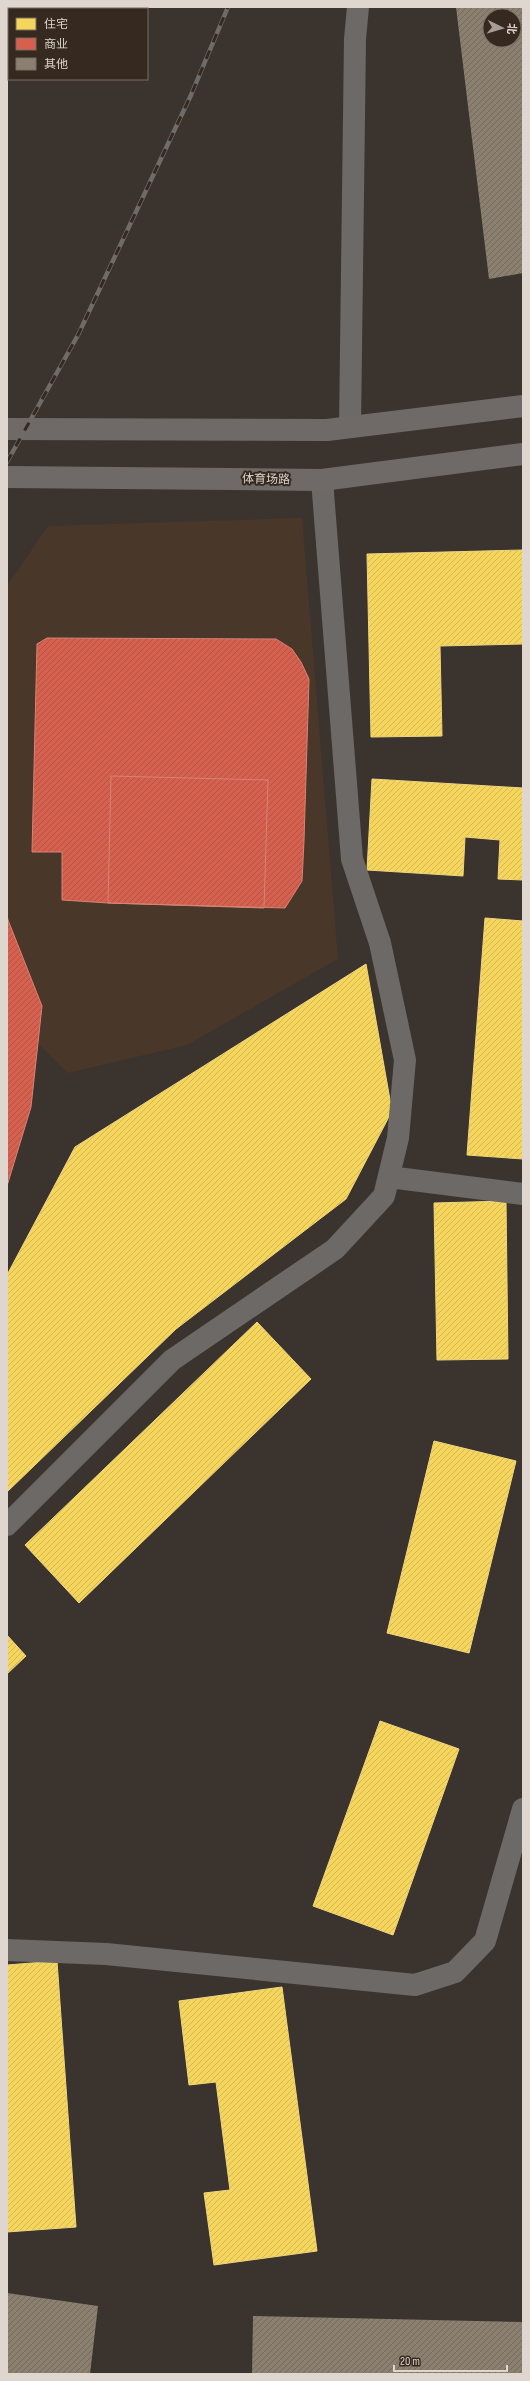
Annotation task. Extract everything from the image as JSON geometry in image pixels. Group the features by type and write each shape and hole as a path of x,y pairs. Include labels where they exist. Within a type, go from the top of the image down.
{"main road":[{"path":"7,429 327,430 523,406"},
{"name":"体育场路","path":"7,477 322,480 523,454"}],"street":[{"path":"350,427 355,39 358,7"},
{"path":"7,1525 172,1360 335,1249 384,1196 398,1138 405,1060 380,943 352,859 322,480"},
{"path":"389,1177 523,1194"},
{"path":"7,1950 106,1954 415,1984 455,1972 485,1941 523,1809"}],"shaded area":[{"path":"302,518 338,959 187,1045 68,1073 7,1012 7,586 48,526"}],"building: 住宅":[{"path":"523,550 523,644 440,646 442,736 371,737 367,554"},
{"path":"372,779 523,788 523,880 498,879 500,840 465,837 463,876 367,870"},
{"path":"485,918 523,921 523,1159 467,1155"},
{"path":"366,964 392,1111 346,1199 176,1329 7,1492 7,1275 75,1147"},
{"path":"506,1201 508,1359 437,1360 434,1203"},
{"path":"257,1322 311,1379 79,1603 25,1545"},
{"path":"434,1441 516,1461 469,1653 387,1633"},
{"path":"7,1635 26,1656 7,1674"},
{"path":"380,1721 459,1749 393,1935 313,1906"},
{"path":"57,1961 76,2227 7,2232 7,1965"},
{"path":"282,1987 317,2251 214,2265 204,2193 230,2190 216,2082 189,2085 179,2001"}],"building: 商业":[{"path":"47,638 276,639 292,649 301,662 309,679 302,881 285,908 108,903 62,900 62,852 32,852 37,644"},
{"path":"111,776 268,780 264,908 108,903"},
{"path":"7,914 42,1006 31,1107 7,1186"}],"building: 其他":[{"path":"456,7 523,7 523,273 489,279"},
{"path":"7,2293 98,2306 90,2374 7,2374"},
{"path":"253,2316 523,2322 523,2374 252,2374"}],"railway":[{"path":"7,462 78,335 191,95 228,7"}]}
